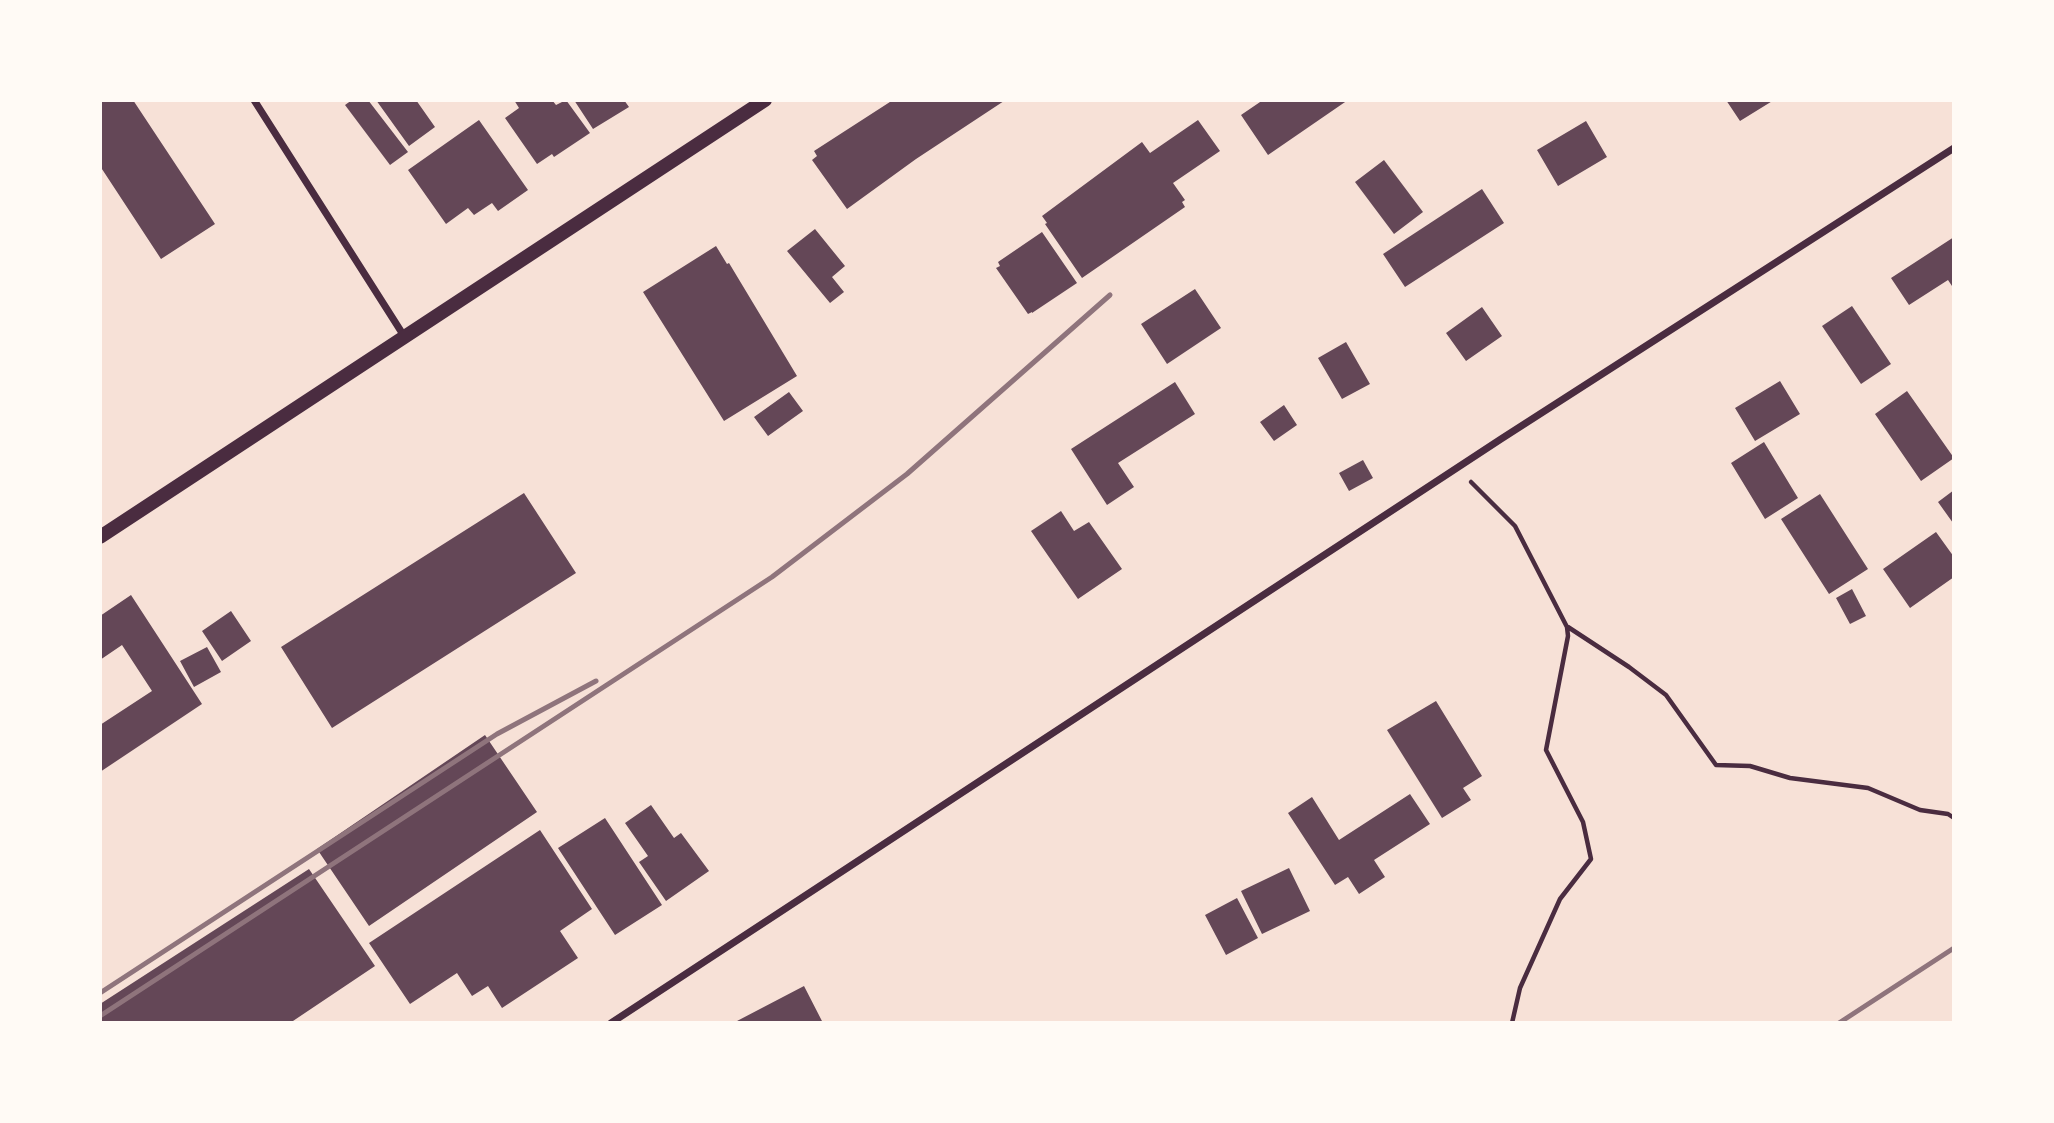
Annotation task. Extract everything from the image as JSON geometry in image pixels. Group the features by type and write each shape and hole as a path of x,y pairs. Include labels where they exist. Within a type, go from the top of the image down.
{"main road":[{"path":"100,537 765,100"}],"street":[{"path":"254,100 404,335"},
{"path":"611,1023 1457,468 1954,148"}],"path":[{"path":"1457,468 1515,526 1567,627 1568,636 1546,750 1583,822 1591,859 1560,899 1520,988 1512,1023"},
{"path":"1567,627 1629,667 1666,695 1716,765 1749,766 1790,779 1868,788 1920,810 1948,814 1954,818"}],"building":[{"path":"100,100 133,100 215,224 161,259 100,166"},
{"path":"352,100 368,100 408,152 390,165 345,105"},
{"path":"376,100 416,100 435,127 409,146"},
{"path":"514,100 552,100 556,105 566,100 590,133 554,157 552,154 537,164 505,118 519,108"},
{"path":"574,100 624,100 629,107 593,129"},
{"path":"893,100 1004,101 847,209 812,160 817,156 814,151"},
{"path":"1263,100 1348,100 1268,155 1241,115"},
{"path":"1726,100 1774,100 1740,121"},
{"path":"479,120 528,190 498,211 492,203 474,215 468,208 446,224 408,170"},
{"path":"1198,120 1220,151 1173,183 1185,200 1182,202 1185,207 1082,278 1042,216 1142,142 1150,153"},
{"path":"1586,121 1607,157 1558,186 1537,150"},
{"path":"1384,160 1423,212 1394,234 1355,182"},
{"path":"1482,189 1504,223 1405,287 1383,254"},
{"path":"815,229 845,266 832,277 844,292 830,303 787,251"},
{"path":"1042,232 1077,283 1028,314 996,268 1000,266 998,262"},
{"path":"1954,237 1954,289 1948,280 1909,305 1891,278"},
{"path":"716,246 797,376 724,421 643,292"},
{"path":"1195,289 1221,328 1167,364 1141,324"},
{"path":"1852,306 1891,364 1861,384 1822,326"},
{"path":"1482,307 1502,336 1466,361 1446,333"},
{"path":"1346,342 1370,384 1342,399 1318,358"},
{"path":"1780,381 1800,414 1755,441 1735,408"},
{"path":"1175,382 1195,414 1118,463 1134,487 1107,505 1071,449"},
{"path":"1907,391 1954,458 1921,481 1875,414"},
{"path":"789,392 803,411 768,436 754,417"},
{"path":"1284,405 1297,425 1274,441 1260,422"},
{"path":"1764,442 1798,498 1765,519 1731,463"},
{"path":"1363,460 1373,478 1349,491 1339,473"},
{"path":"1954,490 1954,522 1953,523 1938,502"},
{"path":"524,493 576,573 332,728 281,647"},
{"path":"1820,494 1868,569 1829,594 1781,519"},
{"path":"1061,511 1074,531 1089,522 1122,569 1078,599 1031,531"},
{"path":"1936,532 1954,557 1954,577 1910,608 1883,569"},
{"path":"1852,589 1866,616 1850,624 1836,598"},
{"path":"131,595 202,704 100,772 100,725 152,691 122,645 100,660 100,616"},
{"path":"231,611 251,641 222,661 202,631"},
{"path":"207,647 221,672 194,687 180,661"},
{"path":"1436,701 1482,776 1463,788 1471,800 1442,818 1387,730"},
{"path":"485,735 537,812 369,926 317,849"},
{"path":"1410,794 1430,824 1374,860 1385,877 1359,894 1348,877 1335,885 1288,813 1312,797 1339,840"},
{"path":"651,805 674,838 681,833 709,871 666,901 639,862 648,856 625,823"},
{"path":"605,818 662,905 615,935 558,848"},
{"path":"540,830 592,909 560,931 578,958 502,1008 488,986 472,996 457,973 410,1004 369,943"},
{"path":"1289,868 1310,911 1262,934 1241,891"},
{"path":"309,869 375,966 290,1023 100,1023 100,1004"},
{"path":"1237,898 1258,938 1226,955 1205,915"},
{"path":"804,986 823,1023 738,1023 737,1021"}],"railway":[{"path":"100,1016 772,577 907,474 1110,295"},
{"path":"100,993 497,734 596,681"},
{"path":"1839,1023 1954,948"}]}
